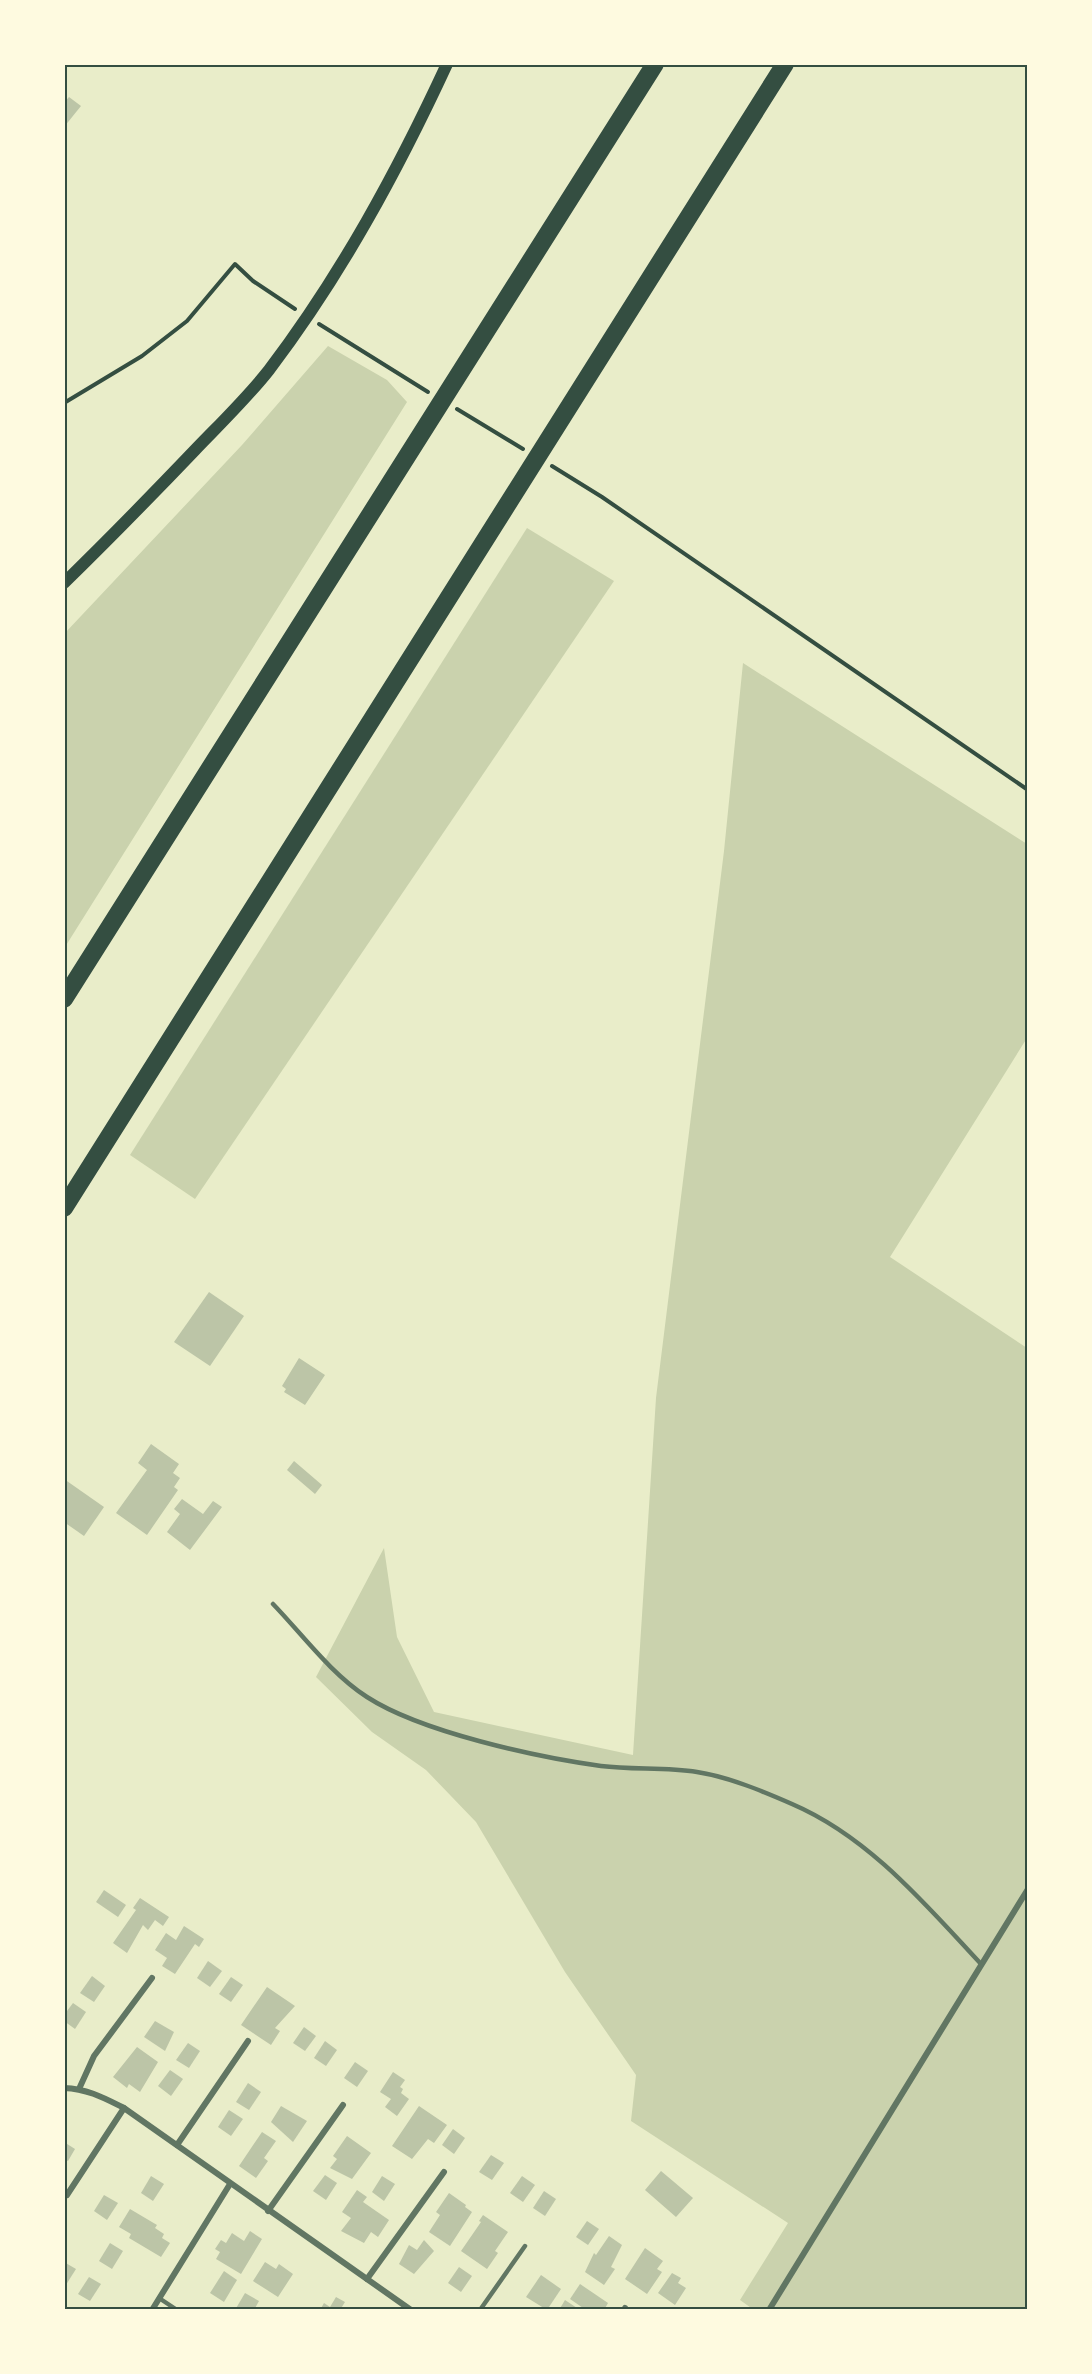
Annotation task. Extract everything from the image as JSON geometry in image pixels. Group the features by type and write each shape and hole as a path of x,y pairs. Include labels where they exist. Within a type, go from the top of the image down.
{"highway":[{"path":"64,999 655,64"},
{"path":"64,1208 785,64"}],"main road":[{"path":"64,583 232,411 267,372 333,279 387,187 447,64"}],"street":[{"path":"769,2310 1028,1889"},
{"path":"79,2089 94,2056 152,1978"},
{"path":"177,2145 248,2041"},
{"path":"64,2088 97,2094 124,2108 411,2310"},
{"path":"268,2211 343,2105"},
{"path":"68,2194 124,2108"},
{"path":"367,2279 444,2172"},
{"path":"152,2310 230,2184"}],"lane":[{"path":"273,1604 337,1670 366,1696 445,1730 526,1752 601,1766 698,1772 738,1783 793,1805 832,1826 882,1862 981,1964"},
{"path":"480,2310 525,2246"},
{"path":"159,2298 177,2310"}],"path":[{"path":"64,403 142,356 187,321 235,264 253,281 302,313"},
{"path":"312,319 430,393"},
{"path":"450,405 527,452"},
{"path":"547,463 602,497 1028,790"}],"green space":[{"path":"328,346 387,380 407,402 65,947 65,633 242,445"},
{"path":"527,528 614,581 195,1199 130,1155"},
{"path":"743,663 1027,844 1027,1038 890,1257 1027,1348 1027,2309 754,2310 740,2300 788,2223 631,2121 636,2075 565,1972 476,1822 426,1770 372,1732 316,1677 384,1548 397,1637 434,1712 633,1755 656,1398 724,851"}],"building":[{"path":"69,97 81,106 64,127 64,103"},
{"path":"209,1292 244,1316 210,1366 174,1342"},
{"path":"299,1358 325,1375 305,1405 284,1392 286,1389 282,1386"},
{"path":"151,1444 179,1464 173,1473 180,1478 174,1487 178,1490 147,1535 116,1513 147,1470 138,1463"},
{"path":"294,1461 322,1485 315,1494 287,1470"},
{"path":"64,1479 104,1507 84,1536 64,1522"},
{"path":"182,1499 203,1514 213,1501 222,1507 190,1550 167,1532 180,1514 174,1509"},
{"path":"104,1890 126,1905 118,1917 96,1902"},
{"path":"140,1898 169,1917 163,1926 155,1920 148,1930 143,1925 127,1953 113,1943 136,1910 133,1908"},
{"path":"184,1926 204,1939 199,1947 195,1944 175,1974 162,1966 167,1958 155,1950 166,1933 176,1940"},
{"path":"208,1961 222,1971 210,1987 197,1978"},
{"path":"92,1976 105,1986 94,2002 80,1993"},
{"path":"231,1977 243,1985 231,2002 219,1994"},
{"path":"267,1987 295,2006 275,2028 280,2031 271,2045 241,2025"},
{"path":"73,2003 86,2012 75,2029 64,2021 64,2015"},
{"path":"155,2021 174,2032 165,2051 144,2037"},
{"path":"304,2027 316,2036 305,2051 293,2043"},
{"path":"325,2041 337,2050 326,2066 314,2058"},
{"path":"188,2043 200,2051 189,2068 176,2060"},
{"path":"137,2047 158,2062 140,2092 129,2084 127,2088 113,2077"},
{"path":"355,2062 368,2071 357,2087 344,2078"},
{"path":"170,2070 183,2079 171,2096 158,2086"},
{"path":"393,2072 405,2080 400,2087 403,2089 401,2093 409,2099 397,2116 385,2107 391,2099 380,2092"},
{"path":"248,2083 261,2092 249,2110 236,2102"},
{"path":"281,2106 307,2121 293,2142 271,2122"},
{"path":"419,2106 447,2125 434,2143 428,2139 412,2159 392,2146"},
{"path":"229,2110 243,2119 231,2136 218,2127"},
{"path":"453,2129 465,2138 454,2154 442,2145"},
{"path":"262,2132 276,2141 264,2158 268,2161 256,2178 239,2166"},
{"path":"347,2136 371,2153 352,2179 330,2168 337,2159 333,2156"},
{"path":"64,2142 75,2149 68,2161 64,2159"},
{"path":"491,2155 504,2163 492,2180 479,2172"},
{"path":"661,2171 693,2198 676,2217 645,2190"},
{"path":"325,2175 337,2183 326,2200 313,2191"},
{"path":"151,2176 164,2184 153,2201 141,2193"},
{"path":"382,2176 395,2184 384,2201 372,2192"},
{"path":"522,2176 535,2185 523,2202 510,2193"},
{"path":"357,2190 367,2197 363,2202 389,2220 378,2237 371,2232 364,2243 341,2231 351,2218 342,2212"},
{"path":"544,2191 556,2199 545,2216 533,2208"},
{"path":"449,2193 472,2212 450,2246 429,2232 440,2215 436,2212"},
{"path":"104,2195 118,2203 107,2220 94,2211"},
{"path":"130,2209 157,2225 155,2228 164,2234 162,2238 170,2243 161,2257 129,2238 131,2234 119,2227"},
{"path":"483,2215 508,2232 495,2251 498,2253 487,2269 461,2251 481,2222 479,2221"},
{"path":"587,2221 599,2229 588,2245 576,2237"},
{"path":"250,2231 262,2239 241,2274 216,2259 220,2252 215,2249 221,2240 226,2243 232,2233 244,2241"},
{"path":"609,2236 622,2245 611,2267 615,2269 604,2285 585,2272 594,2253 596,2255"},
{"path":"424,2240 434,2251 414,2274 399,2264 409,2245 417,2250"},
{"path":"110,2243 123,2251 112,2269 99,2261"},
{"path":"645,2248 663,2261 657,2269 662,2272 647,2294 625,2279"},
{"path":"64,2262 76,2269 64,2288"},
{"path":"265,2262 276,2269 279,2264 293,2274 278,2297 253,2281"},
{"path":"459,2267 472,2276 461,2292 448,2283"},
{"path":"224,2271 237,2280 224,2302 210,2293"},
{"path":"672,2273 681,2278 678,2283 686,2288 675,2305 658,2293"},
{"path":"541,2275 561,2289 547,2310 526,2297"},
{"path":"89,2277 101,2284 90,2301 78,2294"},
{"path":"580,2284 608,2303 604,2310 586,2310 570,2299"},
{"path":"245,2293 259,2301 254,2310 235,2310"},
{"path":"336,2297 345,2302 340,2310 320,2310 324,2303 330,2307"},
{"path":"565,2300 577,2308 576,2310 559,2310"}]}
